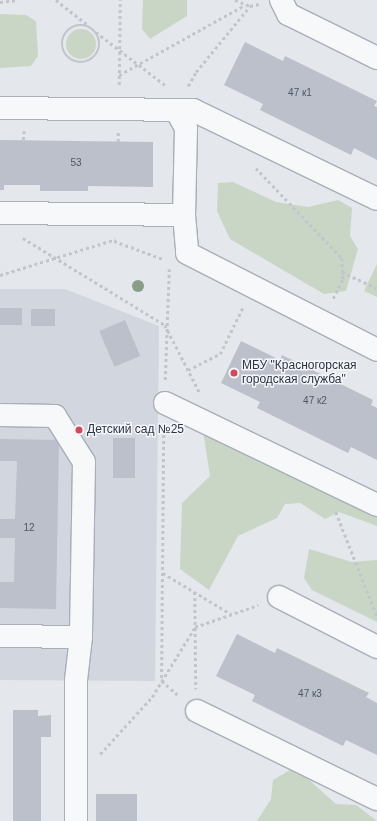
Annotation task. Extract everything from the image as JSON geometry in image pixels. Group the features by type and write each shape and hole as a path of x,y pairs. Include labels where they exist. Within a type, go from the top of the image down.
{"lane":[{"path":"273,1 288,14 377,58"},
{"path":"179,104 186,128 184,215 187,253 377,350"},
{"path":"0,108 118,110 179,104 377,199"},
{"path":"0,213 184,215"},
{"path":"164,403 377,505"},
{"path":"0,415 55,416 84,462 81,638 76,680 76,821"},
{"path":"279,597 377,647"},
{"path":"0,636 81,638"},
{"path":"197,711 377,799"}],"path":[{"path":"0,2 17,0"},
{"path":"56,0 138,64 179,104 196,72 250,6"},
{"path":"118,110 120,0"},
{"path":"235,0 250,6 273,1"},
{"path":"119,75 245,5"},
{"path":"90,27 76,25 64,34 62,48 71,60 81,63 94,57 100,44 94,30"},
{"path":"250,162 342,258 343,280 322,322"},
{"path":"18,235 54,259 166,325 202,396"},
{"path":"0,276 120,238"},
{"path":"113,240 170,262 166,325 164,403 162,681 197,711"},
{"path":"342,272 377,288"},
{"path":"188,370 220,354 253,287"},
{"path":"322,479 377,616"},
{"path":"163,573 231,614"},
{"path":"195,592 197,711"},
{"path":"105,750 152,697 195,627 279,597"}],"shaded area":[{"name":"Детский сад №25","path":"0,289 65,289 159,326 155,681 0,680"}],"green space":[{"path":"143,0 187,0 187,16 150,39 142,29"},
{"path":"0,14 26,15 36,21 38,56 31,66 0,68"},
{"path":"81,29 92,33 96,44 92,55 81,59 70,55 66,44 70,33"},
{"path":"233,182 276,202 308,207 338,200 352,208 350,236 358,249 346,291 324,294 230,239 217,211 218,183"},
{"path":"377,264 377,297 364,291"},
{"path":"203,431 377,514 377,526 339,512 325,519 300,503 285,504 277,518 238,536 209,590 180,569 182,503 210,476"},
{"path":"309,549 352,562 377,560 377,622 312,590 304,578"},
{"path":"290,770 308,779 336,804 356,805 377,821 257,821 271,799 273,780"}],"building":[{"path":"245,42 283,61 285,56 377,101 374,106 377,107 377,160 354,148 351,155 260,110 263,104 224,85"},
{"path":"0,140 153,142 153,187 88,186 88,191 40,191 40,185 4,185 4,190 0,190"},
{"path":"0,308 22,308 22,325 0,325"},
{"path":"31,309 55,309 55,326 31,326"},
{"path":"125,320 140,356 114,367 99,331"},
{"path":"241,341 280,360 282,355 373,400 371,405 377,408 377,460 351,447 348,453 257,408 260,402 221,383"},
{"path":"113,438 135,438 135,478 113,478"},
{"path":"0,439 59,440 56,609 0,608 0,582 14,582 15,538 0,538 0,519 15,519 17,461 0,461"},
{"path":"237,634 275,653 277,648 369,693 366,697 377,703 377,755 346,740 343,746 252,701 255,695 216,676"},
{"path":"13,710 38,710 38,716 51,715 51,737 41,737 41,821 13,821"},
{"path":"96,794 137,794 137,821 96,821"}],"place":[{"name":"МБУ \"Красногорская городская служба\"","path":"234,373"},
{"name":"Детский сад №25","path":"79,430"}]}
